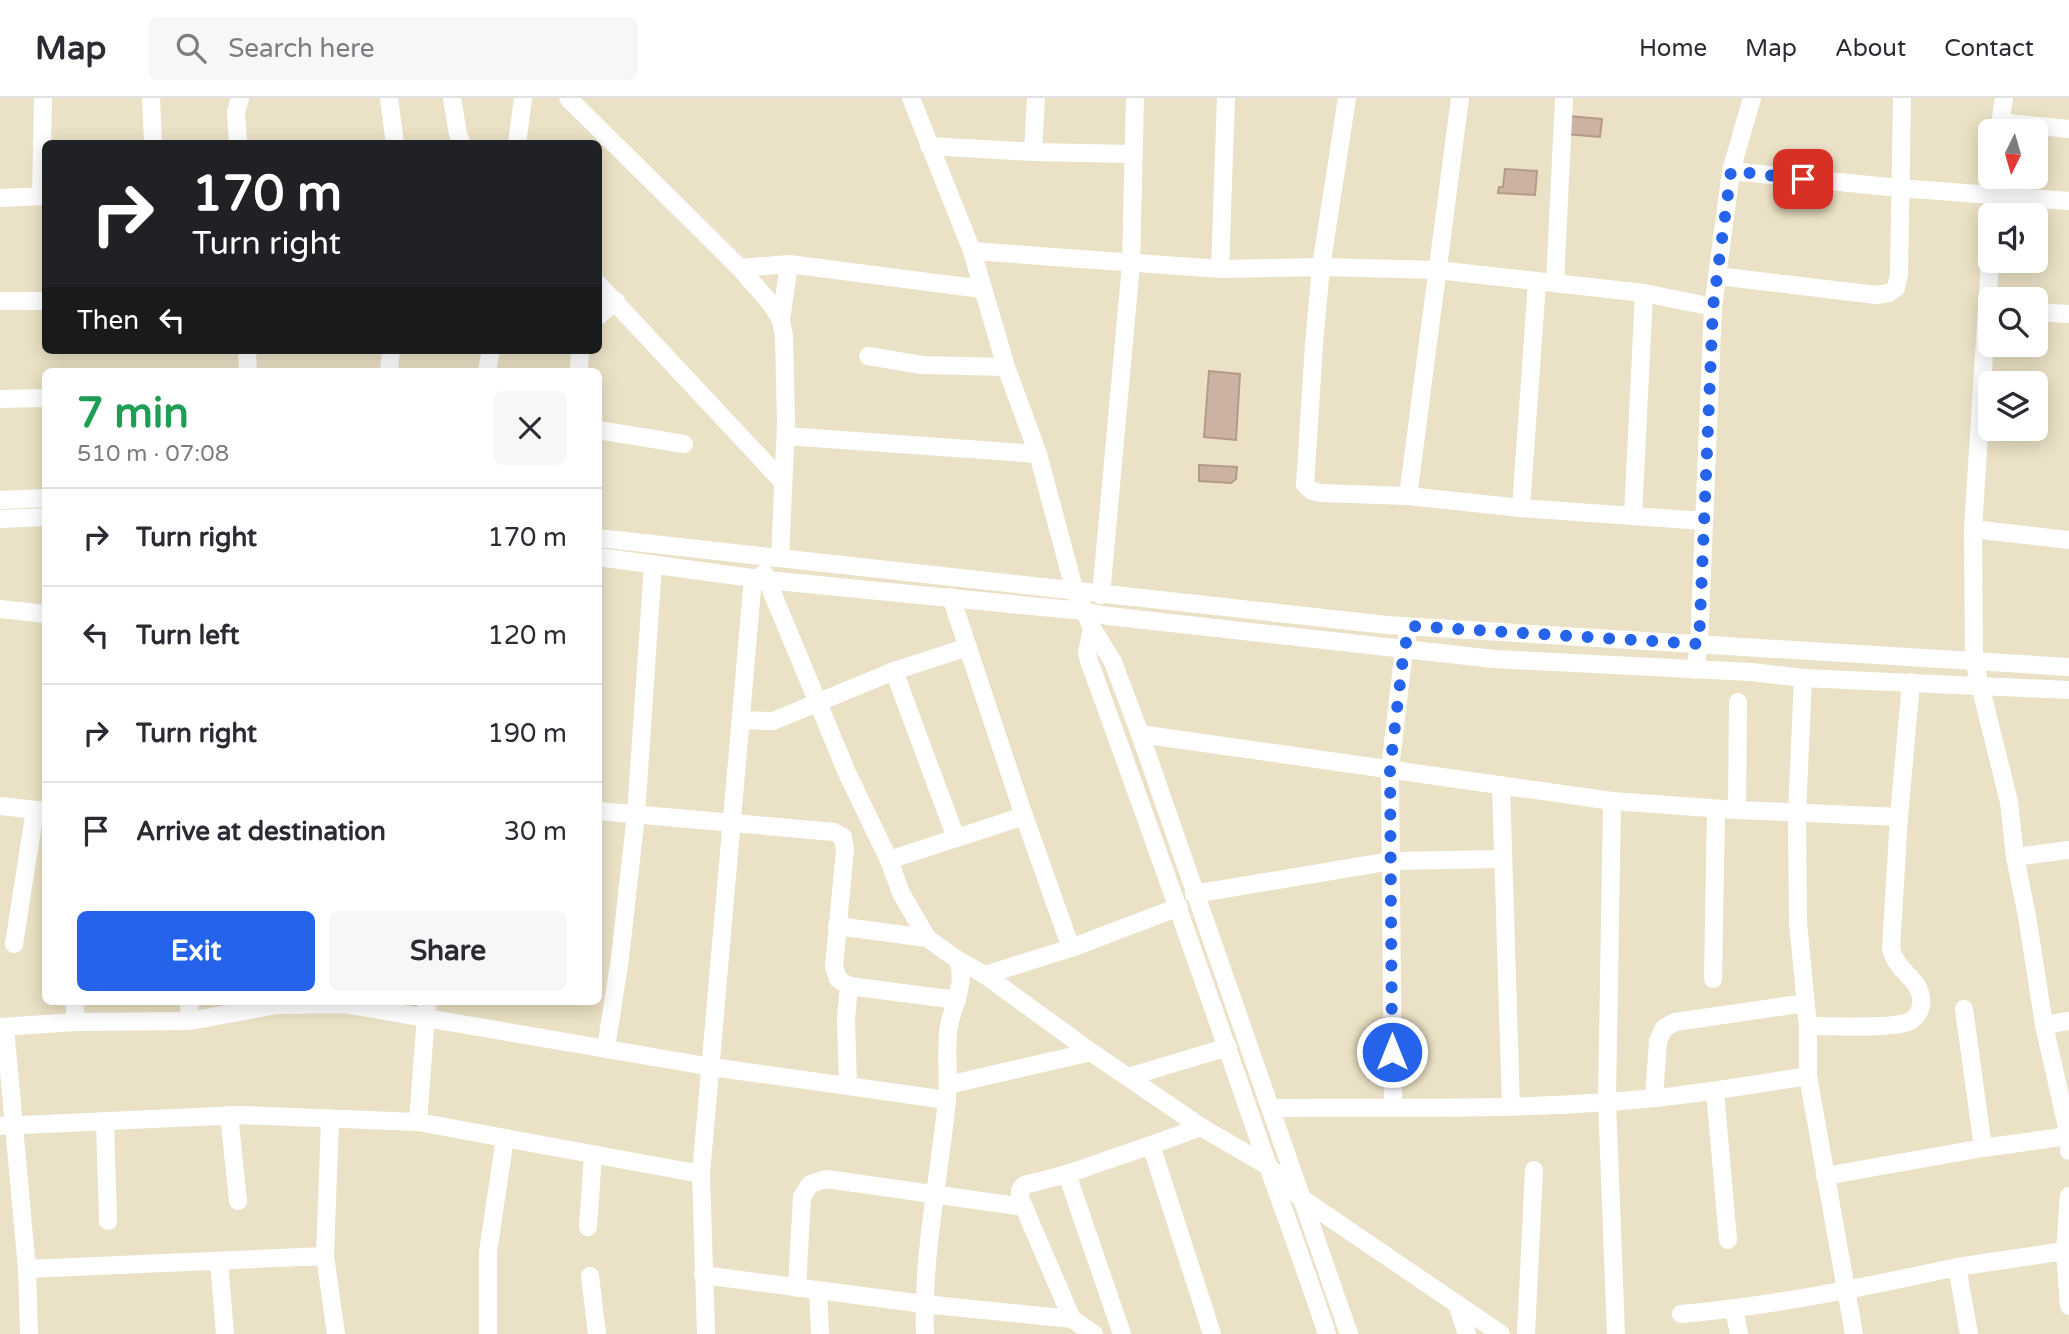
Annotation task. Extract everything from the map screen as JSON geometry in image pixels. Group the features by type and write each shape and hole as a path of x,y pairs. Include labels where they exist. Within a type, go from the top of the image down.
{"street":[{"path":"43,98 43,140"},
{"path":"151,98 153,140"},
{"path":"238,140 236,112 240,98"},
{"path":"389,98 394,140"},
{"path":"453,98 460,140"},
{"path":"518,140 523,98"},
{"path":"568,98 740,268 772,305 781,320"},
{"path":"911,98 972,251 1006,366 1038,454 1075,592 1092,628 1113,662 1140,734 1349,1334"},
{"path":"1033,152 1036,98"},
{"path":"1101,595 1131,264 1135,98"},
{"path":"1220,269 1226,98"},
{"path":"1347,98 1321,267 1305,485 1312,491 1321,493 1408,496 1521,508 1704,521"},
{"path":"1408,496 1460,98"},
{"path":"1521,508 1564,98"},
{"path":"1695,670 1699,644 1713,307 1731,171 1752,98"},
{"path":"1718,276 1876,295 1889,293 1896,288 1899,274 1902,98"},
{"path":"2001,119 2004,98"},
{"path":"2048,128 2069,129"},
{"path":"929,146 1133,154"},
{"path":"1731,171 2069,201"},
{"path":"1993,189 1993,203"},
{"path":"0,198 42,196"},
{"path":"972,251 1220,269 1321,267 1437,270 1644,293 1713,307"},
{"path":"740,268 789,264 982,289"},
{"path":"780,558 786,436 781,320 789,264"},
{"path":"602,288 783,482"},
{"path":"1633,516 1644,293"},
{"path":"602,312 616,300"},
{"path":"0,301 42,301"},
{"path":"2048,313 2069,314"},
{"path":"868,356 922,365 1006,366"},
{"path":"1985,357 1973,528 1974,661 2009,802 2015,857 2028,916 2045,1026 2069,1136 2069,1151"},
{"path":"0,400 42,398"},
{"path":"602,431 684,444"},
{"path":"786,436 1038,454"},
{"path":"0,500 42,498"},
{"path":"0,519 42,517"},
{"path":"1973,528 2069,540"},
{"path":"602,538 1101,595 1411,626 2069,667"},
{"path":"706,1334 701,1174 730,823 760,579 757,556"},
{"path":"602,558 760,579 1083,611 1494,659 1803,678 2069,690"},
{"path":"606,1048 620,958 636,815 653,565"},
{"path":"760,579 889,860 901,893 927,938 985,975 1201,1128 1268,1166 1301,1198 1501,1334"},
{"path":"951,597 1071,948"},
{"path":"0,609 42,614"},
{"path":"1393,1107 1390,769 1404,649 1411,626"},
{"path":"1092,628 1087,653 1089,661 1179,907 1327,1334"},
{"path":"741,720 772,722 894,671 968,647"},
{"path":"894,671 956,838"},
{"path":"1803,678 1797,814 1798,923 1808,1026 1808,1076 1854,1334"},
{"path":"1808,1026 1909,1022 1917,1016 1922,1005 1917,984 1897,963 1892,949 1899,817 1911,682"},
{"path":"1737,810 1738,702"},
{"path":"1140,734 1612,801 1797,814 1899,817"},
{"path":"1501,785 1511,1106"},
{"path":"1612,801 1607,1101 1616,1334"},
{"path":"0,806 40,810 14,944"},
{"path":"1713,979 1716,809"},
{"path":"602,811 834,832 843,837 845,850 834,966 838,979 849,986 957,1000"},
{"path":"889,860 1024,816"},
{"path":"2015,857 2069,850"},
{"path":"1194,894 1391,861 1503,859"},
{"path":"985,975 1071,948 1179,907"},
{"path":"837,926 927,938"},
{"path":"925,1334 924,1304 933,1195 947,1093 950,1016 962,979 958,960"},
{"path":"848,1086 846,1019 849,986"},
{"path":"1654,1098 1658,1041 1664,1028 1675,1022 1806,1003"},
{"path":"74,1005 76,1022"},
{"path":"189,1005 190,1021"},
{"path":"29,1334 27,1269 7,1126 3,1027 76,1022 190,1021 266,1005"},
{"path":"360,1005 426,1009 606,1048 712,1066 848,1086 947,1093 1091,1052"},
{"path":"418,1122 426,1009"},
{"path":"1964,1009 1983,1148"},
{"path":"2045,1026 2069,1021"},
{"path":"1129,1077 1228,1047"},
{"path":"1270,1108 1511,1106 1607,1101 1715,1091 1808,1076"},
{"path":"1715,1091 1728,1240"},
{"path":"7,1126 229,1115 418,1122 701,1174"},
{"path":"229,1115 239,1200"},
{"path":"330,1118 325,1256 336,1334"},
{"path":"105,1121 108,1221"},
{"path":"1072,1319 1020,1198 1020,1190 1024,1185 1067,1174 1201,1128"},
{"path":"1825,1176 2069,1136"},
{"path":"488,1334 488,1252 505,1139"},
{"path":"1151,1145 1212,1334"},
{"path":"588,1227 593,1155"},
{"path":"1526,1334 1534,1170"},
{"path":"1067,1174 1122,1334"},
{"path":"797,1288 802,1198 810,1184 826,1179 1024,1207"},
{"path":"2069,1196 2065,1251 2069,1306"},
{"path":"1681,1314 1734,1309 1847,1291 1957,1267 2065,1251"},
{"path":"27,1269 325,1256"},
{"path":"219,1261 225,1334"},
{"path":"1957,1267 1969,1334"},
{"path":"703,1275 924,1304 1072,1319 1094,1334"},
{"path":"590,1276 597,1334"},
{"path":"818,1290 820,1334"},
{"path":"1457,1304 1467,1334"},
{"path":"1734,1309 1739,1334"}],"building":[{"path":"1568,116 1602,119 1600,137 1566,134"},
{"path":"1505,169 1537,171 1535,195 1498,193 1499,187 1503,187"},
{"path":"1209,371 1240,374 1236,440 1204,437"},
{"path":"1199,465 1237,467 1236,479 1231,483 1199,481"}],"route":[{"path":"1392,1052 1390,769 1404,649 1411,626 1699,644 1713,307 1731,171 1803,179"}]}
